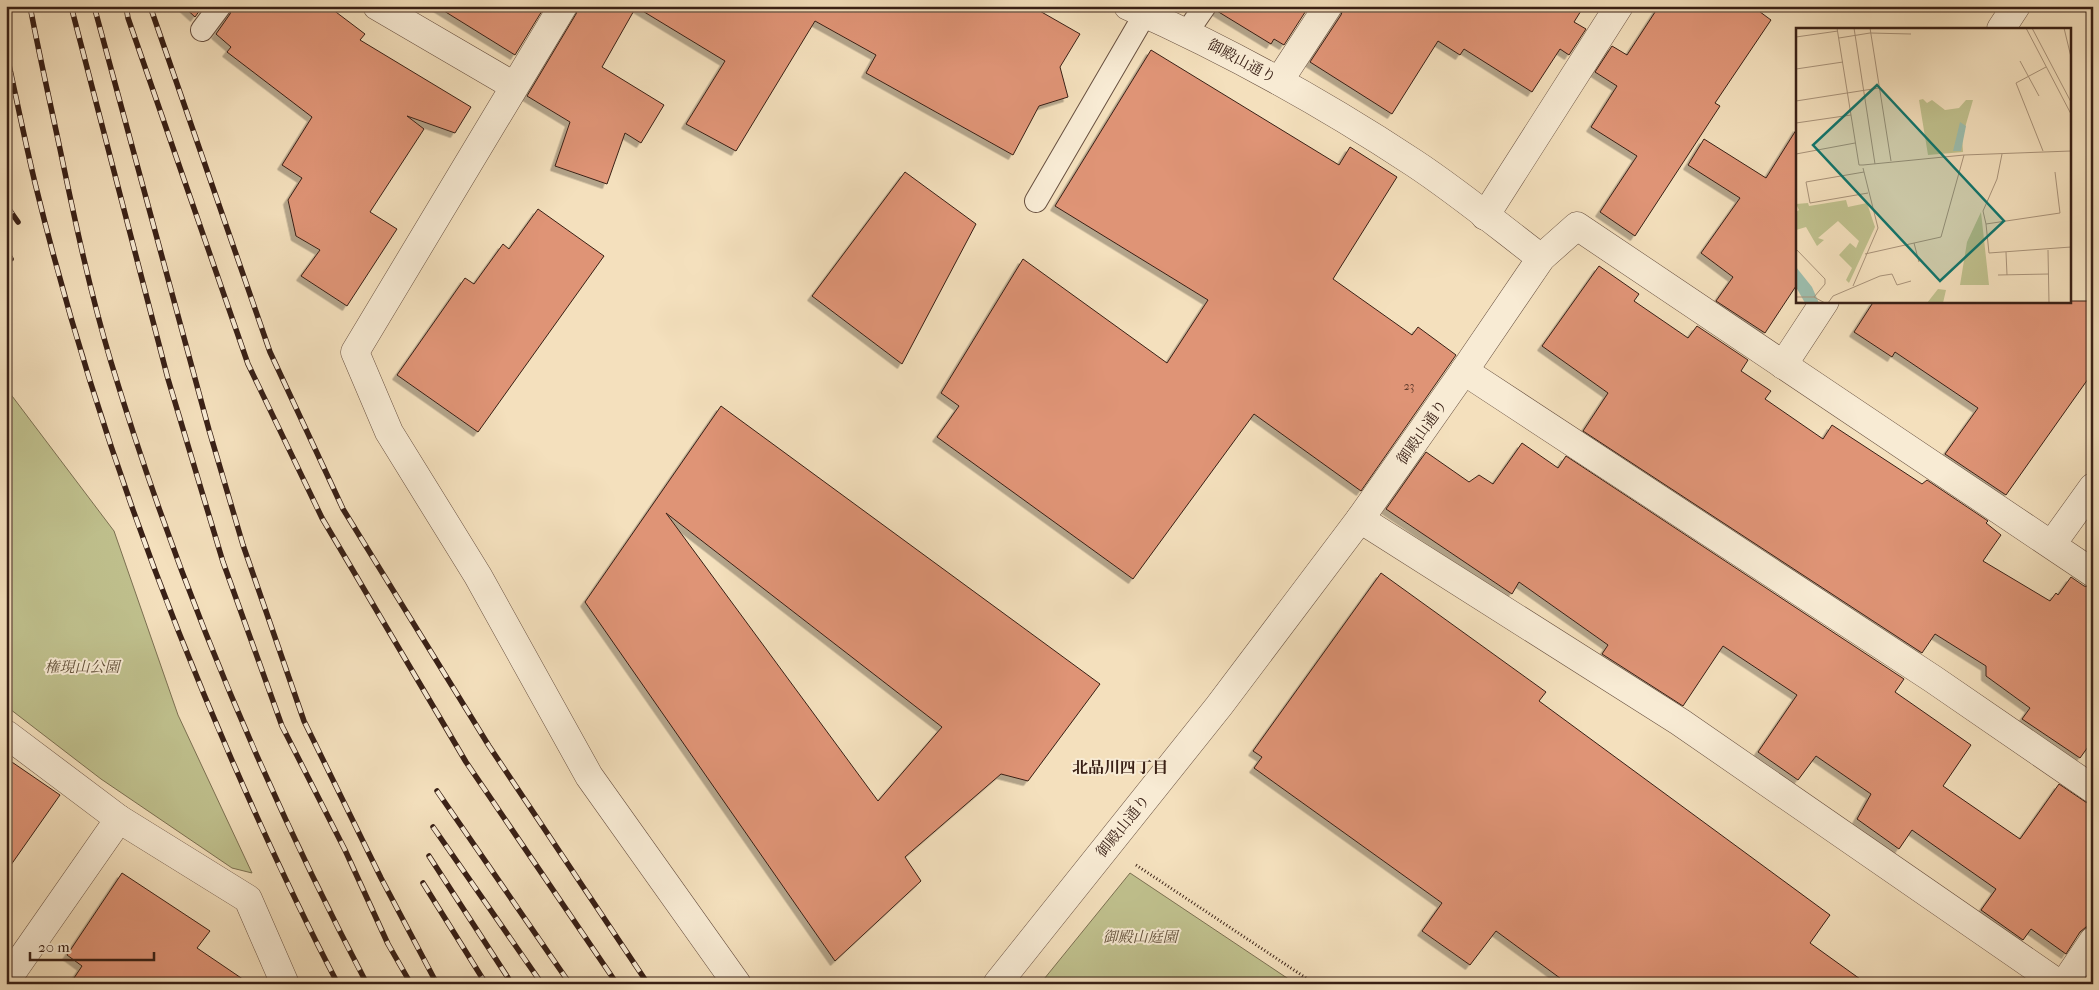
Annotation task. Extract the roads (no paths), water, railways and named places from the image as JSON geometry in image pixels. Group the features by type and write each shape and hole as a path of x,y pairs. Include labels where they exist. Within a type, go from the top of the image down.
{"street":[{"path":"377,6 514,86"},
{"path":"563,6 356,352 389,432 478,576 589,776 737,984"},
{"path":"1279,81 1328,6"},
{"path":"1485,216 1619,6"},
{"path":"2002,28 2016,6"},
{"name":"御殿山通り","path":"997,984 1219,706 1360,519 1464,372 1541,258 1415,164 1324,107 1187,32 1136,10"},
{"path":"1541,258 1578,226 2093,573"},
{"path":"1784,365 1823,302"},
{"path":"1464,372 1933,679 2093,789"},
{"path":"2052,544 2093,487"},
{"path":"1360,519 1680,722 2058,984"},
{"path":"6,734 119,819 248,898 285,984"},
{"path":"6,982 119,819"},
{"path":"2064,984 2093,941"}],"lane":[{"path":"202,30 220,6"},
{"path":"1187,32 1205,6"},
{"path":"1036,201 1136,10"}],"railway":[{"path":"30,6 77,230 96,309 136,442 193,601 257,757 292,833 367,984"},
{"path":"71,6 168,379 223,562 282,726 345,850 388,944 411,984"},
{"path":"94,6 209,430 243,545 304,721 381,878 437,984"},
{"path":"126,6 128,18 248,364 322,518 466,762 617,984"},
{"path":"150,6 270,352 343,509 489,746 648,984"},
{"path":"6,51 24,136 55,260 75,333 121,477 174,619 243,786 296,900 338,984"},
{"path":"6,205 18,222"},
{"path":"6,251 11,259"},
{"path":"437,791 570,984"},
{"path":"433,827 542,984"},
{"path":"429,856 512,984"},
{"path":"423,883 486,984"}],"district":[{"name":"北品川四丁目","path":"1120,767"}],"park label":[{"name":"権現山公園","path":"82,667"},
{"name":"御殿山庭園","path":"1140,937"}]}
